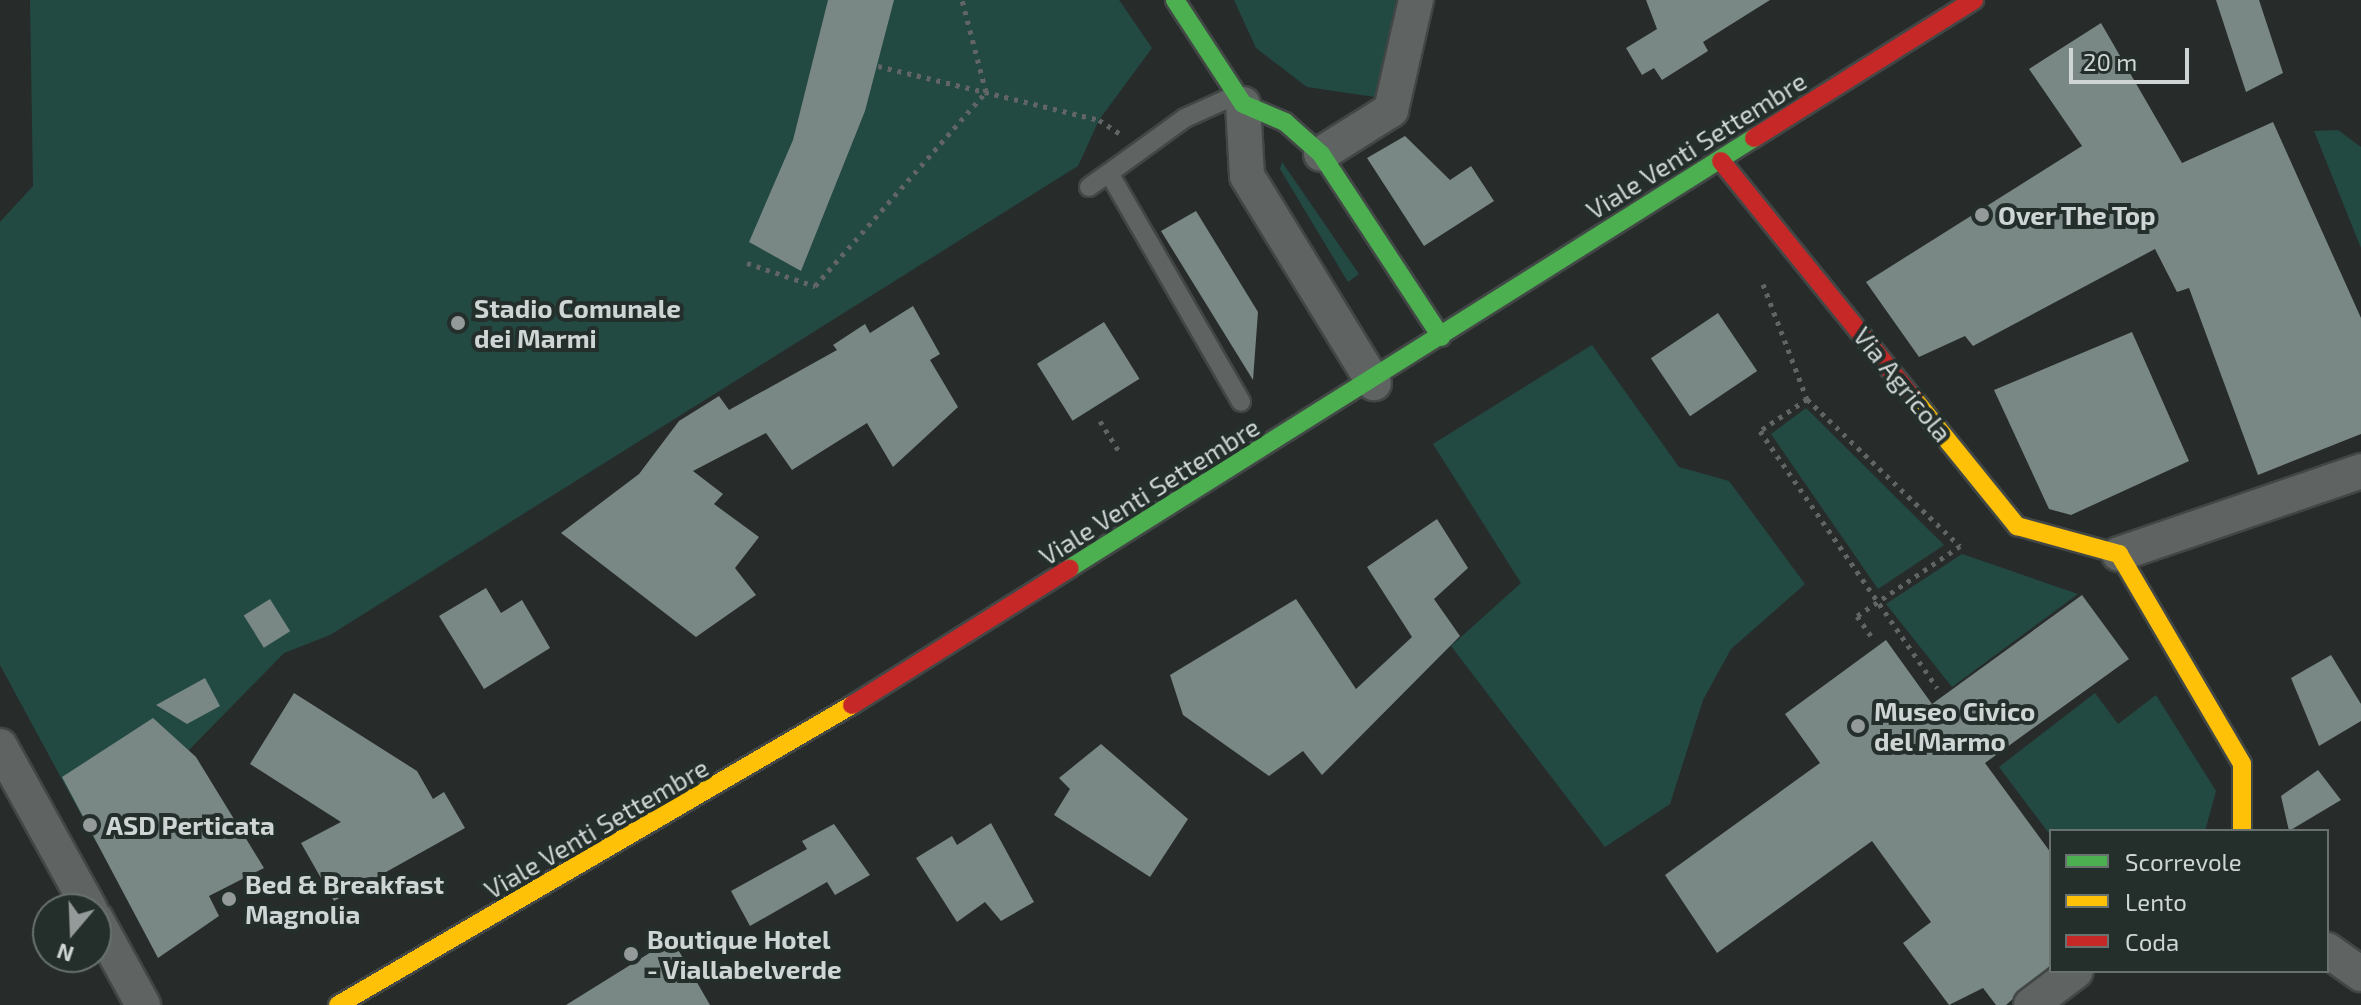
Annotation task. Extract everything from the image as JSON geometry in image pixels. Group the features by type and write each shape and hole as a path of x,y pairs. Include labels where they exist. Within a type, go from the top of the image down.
{"main road":[{"path":"1175,0 1240,100 1285,122 1321,154 1441,337"},
{"name":"Viale Venti Settembre","path":"338,1005 769,757 1374,383 1441,337 1974,0"},
{"name":"Via Agricola","path":"1721,161 2017,526 2119,554"},
{"path":"2119,554 2242,764 2248,822"}],"street":[{"path":"1321,154 1391,110 1416,0"},
{"path":"1240,100 1247,176 1374,383"},
{"path":"2119,554 2361,471"},
{"path":"0,746 81,893"},
{"path":"112,948 143,1005"},
{"path":"2329,951 2361,974"},
{"path":"2031,1005 2073,973"}],"lane":[{"path":"1089,187 1143,149 1240,100"},
{"path":"1109,173 1241,402"}],"path":[{"path":"962,0 986,92"},
{"path":"878,66 1099,120 1143,149"},
{"path":"747,263 815,286 986,92"},
{"path":"1763,284 1807,399 1960,546 1857,616 1873,639"},
{"path":"1807,399 1760,431 1937,688"},
{"path":"1100,421 1119,451"}],"green space":[{"name":"Stadio Comunale dei Marmi","path":"30,0 1119,0 1152,48 1099,120 1078,166 330,635 284,653 97,844 0,665 0,222 33,186"},
{"path":"1234,0 1396,0 1382,98 1307,87 1256,48"},
{"path":"2338,130 2361,147 2361,248 2314,131"},
{"path":"1282,162 1359,274 1348,282 1280,169"},
{"path":"1592,345 1679,467 1729,481 1805,584 1731,649 1703,700 1670,804 1605,847 1451,646 1521,583 1433,444"},
{"path":"1806,408 1944,545 1878,589 1771,434"},
{"path":"1962,554 2078,594 1952,687 1886,604"},
{"path":"2095,693 2118,724 2156,695 2216,791 2206,829 2049,829 2049,833 1999,767"}],"building":[{"path":"828,0 894,0 865,111 801,271 749,242 793,140"},
{"path":"1646,0 1770,0 1703,42 1708,51 1662,80 1654,68 1642,75 1626,48 1657,29"},
{"path":"2216,0 2259,0 2283,73 2246,92"},
{"path":"2101,23 2182,163 2273,122 2361,318 2361,434 2258,475 2189,288 2177,292 2155,249 1973,346 1965,336 1919,357 1866,282 2082,146 2029,69"},
{"path":"1405,136 1450,180 1471,166 1494,201 1424,246 1367,158"},
{"path":"1196,211 1258,312 1253,380 1161,231"},
{"path":"913,306 940,354 930,360 958,407 893,467 867,423 792,470 766,433 693,471 723,494 714,504 759,537 735,568 756,595 696,637 561,533 639,474 679,421 719,396 729,410 837,350 833,345 865,324 870,333"},
{"path":"1718,313 1757,371 1690,416 1651,358"},
{"path":"1104,322 1140,379 1073,421 1037,364"},
{"path":"2132,332 2189,461 2071,515 2049,509 1994,390"},
{"path":"1437,519 1468,568 1434,599 1460,636 1322,775 1303,751 1269,776 1183,715 1170,675 1296,599 1356,689 1412,637 1367,567"},
{"path":"486,588 501,613 522,600 550,648 484,689 439,616"},
{"path":"2082,595 2129,659 1985,763 2049,850 2049,967 2006,1005 1996,1005 1983,988 1949,1005 1903,943 1931,922 1872,841 1717,953 1665,875 1820,763 1785,714 1886,640 1932,704"},
{"path":"270,599 290,631 264,648 244,615"},
{"path":"2331,655 2361,704 2361,721 2319,746 2291,678"},
{"path":"205,678 220,706 187,724 156,705"},
{"path":"294,693 417,771 433,799 444,792 465,828 334,901 301,843 341,822 250,764"},
{"path":"153,718 196,757 264,868 209,896 219,916 158,958 62,777"},
{"path":"1101,744 1188,819 1150,877 1054,815 1070,789 1059,778"},
{"path":"2318,770 2341,800 2289,829 2281,796"},
{"path":"991,823 1034,902 1001,921 985,902 957,922 916,858 952,836 957,845"},
{"path":"834,824 870,875 835,895 827,882 750,926 731,891 807,849 802,841"},
{"path":"672,939 710,1005 566,1005"}],"traffic: fast":[{"path":"1175,0 1243,104 1285,122 1321,154 1441,337"},
{"path":"1070,568 1754,138"}],"traffic: slow":[{"path":"1914,399 2017,526 2119,554 2242,764 2242,829"},
{"path":"338,1005 852,705"}],"traffic: jam":[{"path":"1754,138 1974,0"},
{"path":"1721,161 1914,399"},
{"path":"852,705 1070,568"}],"place":[{"name":"Over The Top","path":"1982,215"},
{"name":"Stadio Comunale dei Marmi","path":"458,323"},
{"name":"Museo Civico del Marmo","path":"1858,726"},
{"name":"ASD Perticata","path":"90,825"},
{"name":"Bed & Breakfast Magnolia","path":"229,899"},
{"name":"Boutique Hotel - Viallabelverde","path":"631,954"}]}
